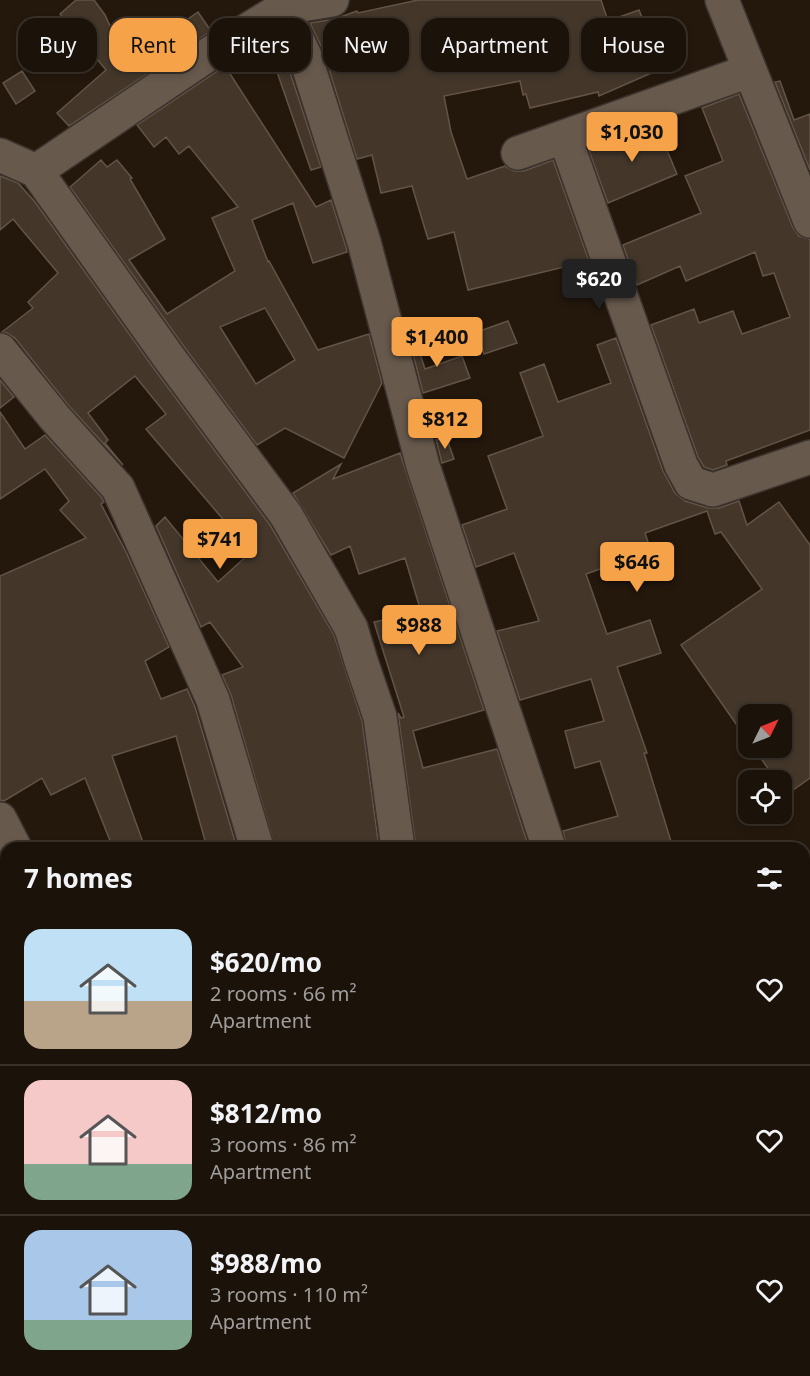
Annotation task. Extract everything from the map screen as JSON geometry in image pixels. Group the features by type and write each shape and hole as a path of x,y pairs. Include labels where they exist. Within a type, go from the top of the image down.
{"street":[{"path":"36,171 283,4 332,0"},
{"path":"722,0 810,221"},
{"path":"283,4 305,56 354,209 423,466 547,842"},
{"path":"518,153 749,70"},
{"path":"565,138 681,465 691,483 713,489 810,457"},
{"path":"0,155 36,171 170,359 286,515 351,628 380,717 397,842"},
{"path":"0,350 55,418 118,488 213,700 255,842"},
{"path":"0,819 12,842"}],"building":[{"path":"76,0 94,0 109,24 109,72 150,72 69,126 57,113 106,70 97,59 97,18 63,18 60,14"},
{"path":"418,0 601,0 607,18 581,18 581,72 654,72 599,96 598,92 530,108 526,94 523,95 520,81 444,96 451,132 467,179 505,166 514,171 524,171 553,160 589,261 468,290 454,232 428,239 412,186 381,193 372,155 357,159 330,72 409,72 409,18 338,18 357,11 358,13"},
{"path":"639,10 642,18 616,18"},
{"path":"198,12 209,28 209,32 197,40 197,18 189,18"},
{"path":"323,21 323,50 311,25 311,23"},
{"path":"23,72 35,91 16,104 3,83"},
{"path":"216,72 229,72 316,207 331,200 347,252 313,263 293,203 252,220 268,262 318,350 369,334 382,383 344,458 285,428 257,445 70,187 101,160 107,167 117,160 132,178 130,179 165,239 129,260 167,314 235,271 212,218 238,207 189,146 179,154 166,137 154,147 137,125","holes":["265,308 295,360 256,384 220,327"]},
{"path":"277,72 290,72 321,167 311,170"},
{"path":"780,81 794,120 810,114 810,170 775,82"},
{"path":"739,94 793,228 799,236 810,239 810,430 726,461 727,465 713,470 704,467 698,457 651,325 694,309 699,323 733,311 742,334 790,317 774,273 763,276 755,252 686,281 680,266 637,285 623,245 701,213 685,176 723,161 702,108"},
{"path":"656,124 677,174 608,203 588,148"},
{"path":"0,176 18,183 35,202 155,370 270,525 334,635 362,721 378,842 273,842 231,695 222,675 243,667 210,622 201,627 156,526 165,517 218,582 251,552 146,429 166,414 135,376 88,413 108,440 105,443 123,465 69,406 15,338 2,332 33,308 28,302 58,273 13,219 0,230"},
{"path":"415,319 411,326 425,369 462,356 470,378 423,393 405,322"},
{"path":"508,321 517,343 484,354 477,332"},
{"path":"616,338 663,471 675,493 685,501 708,508 719,508 739,501 747,525 779,502 810,545 810,778 792,791 792,770 769,770 761,758 792,758 792,704 738,704 738,727 681,645 762,589 721,532 715,534 707,511 645,533 651,551 586,574 607,634 650,620 661,653 617,667 647,753 644,753 671,842 566,842 563,831 618,816 600,761 575,768 565,731 604,721 591,679 520,700 497,631 539,621 514,553 476,567 462,525 507,509 488,456 543,436 520,373 544,364 558,402 611,383 597,345"},
{"path":"0,380 14,397 0,408"},
{"path":"0,412 25,449 45,435 102,498 104,502 101,504 126,552 169,647 145,661 161,699 187,689 195,707 235,842 205,842 176,736 112,756 143,842 111,842 85,778 51,795 42,778 4,801 0,800 0,576 86,538 60,510 69,501 45,469 0,499"},
{"path":"446,436 454,459 442,463 436,440"},
{"path":"400,453 484,710 413,731 423,768 497,749 527,842 415,842 398,713 401,718 404,717 374,622 421,612 405,558 359,574 350,546 331,555 293,493 341,464 333,479"}]}
